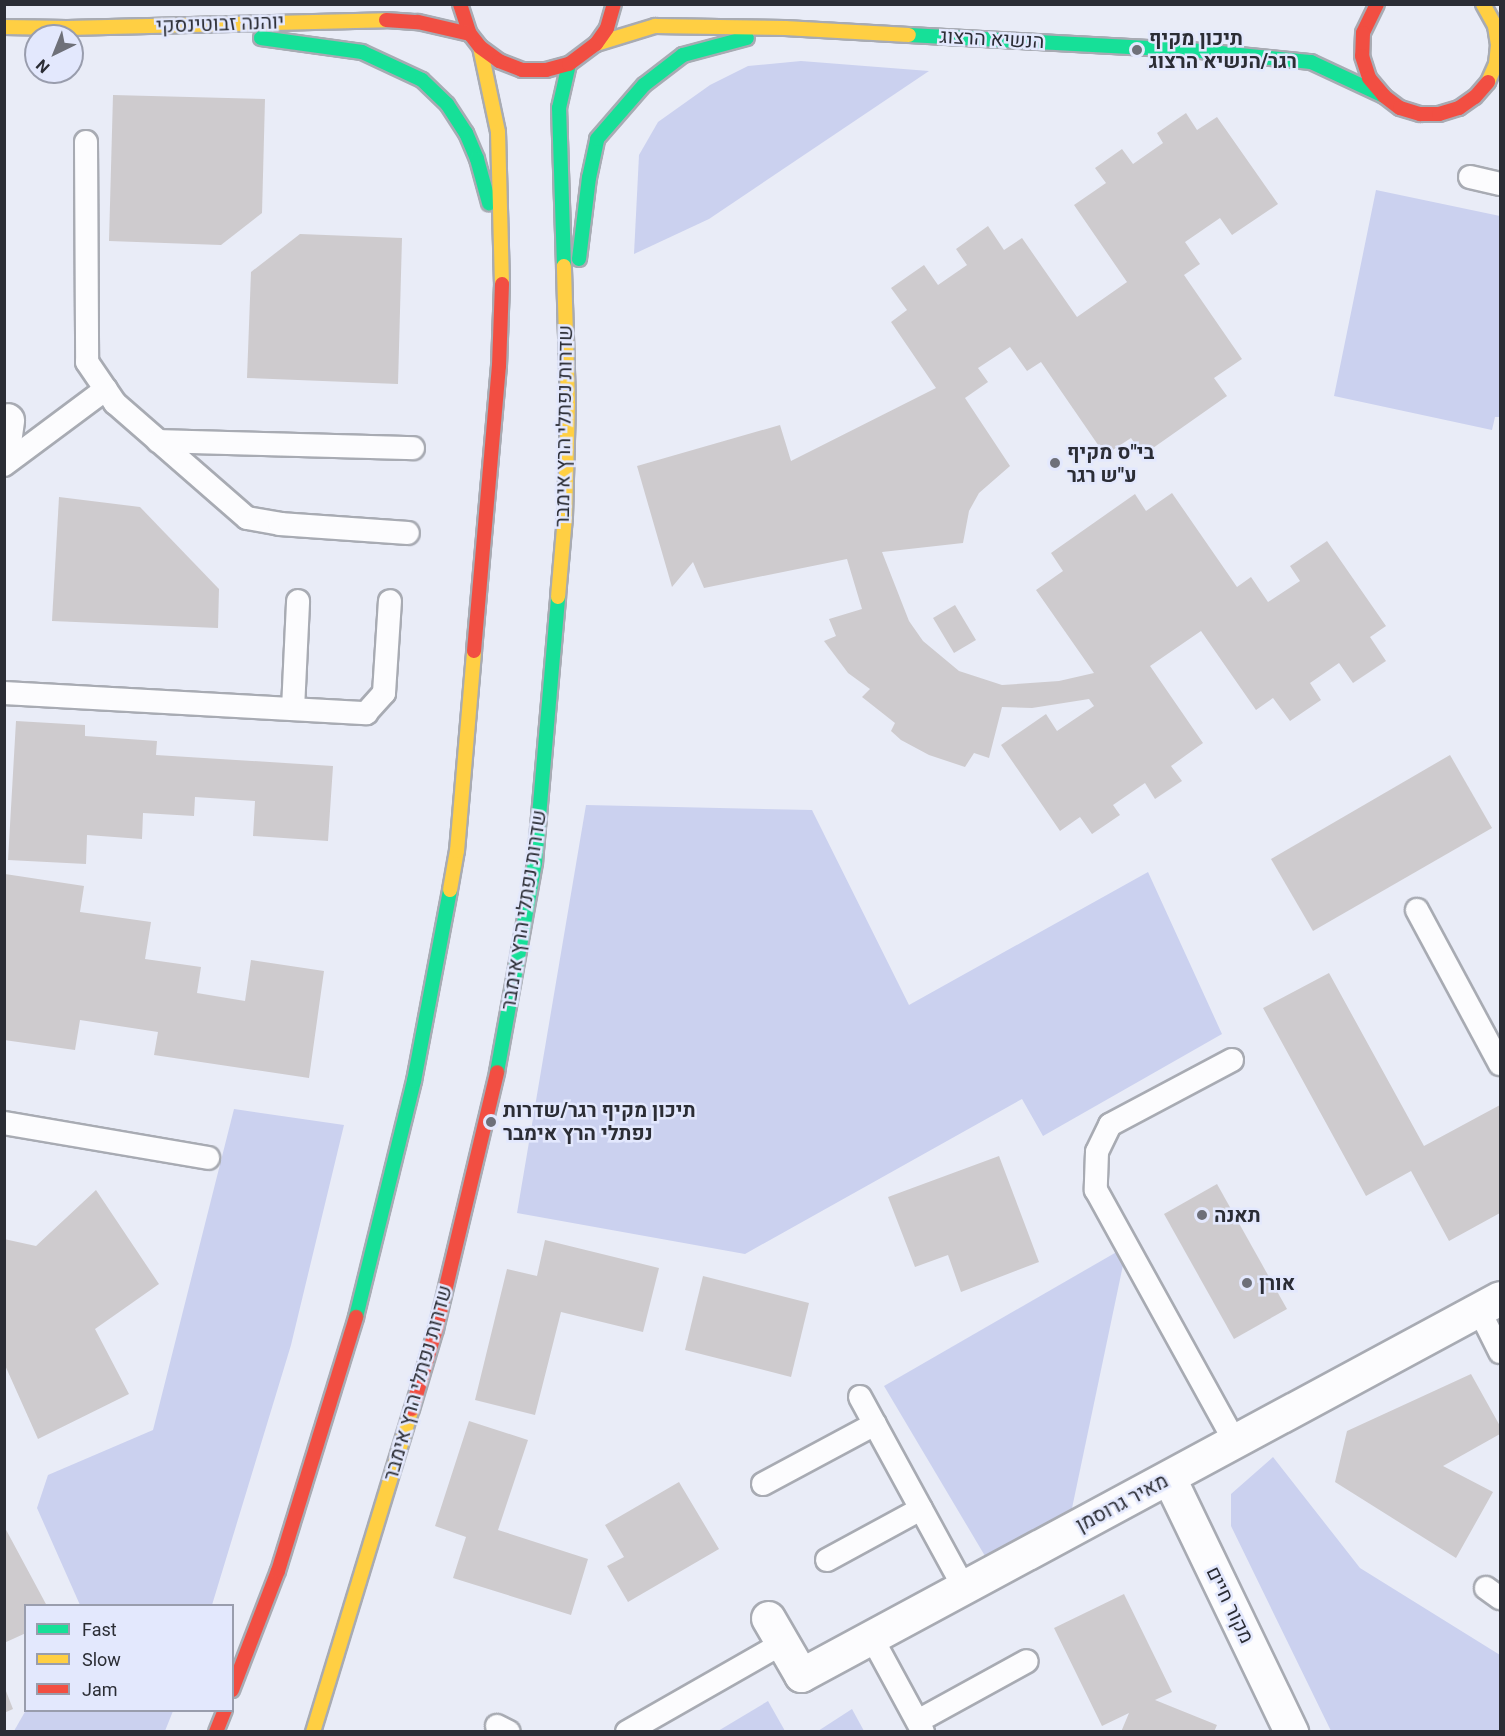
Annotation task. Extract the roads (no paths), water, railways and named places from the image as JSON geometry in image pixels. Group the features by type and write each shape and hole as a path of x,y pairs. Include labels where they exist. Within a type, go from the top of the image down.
{"main road":[{"path":"460,4 470,34 480,47 499,61 522,70 546,70 569,64 596,44 607,28 614,4"},
{"path":"1377,4 1371,12 1363,33 1362,56 1369,78 1383,96"},
{"path":"1484,6 1500,16"},
{"path":"1459,108 1475,97 1488,82 1496,64 1498,45 1495,26 1484,6"},
{"name":"יוהנה זבוטינסקי","path":"4,27 173,26 373,19 417,22 470,34"},
{"path":"173,26 362,52 422,80 447,104 465,133 477,159 503,257"},
{"name":"הנשיא הרצוג","path":"596,44 655,26 785,28 1190,50 1311,62 1383,96 1400,108 1420,114 1439,114 1459,108"},
{"path":"567,368 589,178 597,139 644,85 683,56 785,28"},
{"path":"234,1685 278,1571 356,1319 416,1069 457,851 499,366 503,257 498,132 480,47"},
{"name":"שדרות נפתלי הרץ אימבר","path":"313,1731 436,1329 494,1086 536,852 565,517 567,368 560,108 569,64"},
{"path":"1459,108 1496,97"},
{"path":"216,1731 224,1712"}],"street":[{"name":"מאיר גרוסמן","path":"776,1631 801,1676 1490,1304"},
{"name":"מקור חיים","path":"1168,1478 1292,1731"}],"lane":[{"path":"86,142 87,362 115,403 247,518 280,524 408,533"},
{"path":"1470,177 1500,184"},
{"path":"4,465 106,389"},
{"path":"158,441 413,448"},
{"path":"292,709 298,601"},
{"path":"4,693 366,713 384,693 390,602"},
{"path":"1417,910 1500,1064"},
{"path":"1232,1060 1110,1125 1097,1152 1096,1190 1235,1442"},
{"path":"4,1123 208,1158"},
{"path":"1490,1304 1500,1353"},
{"path":"860,1397 964,1588"},
{"path":"763,1484 874,1424"},
{"path":"827,1560 921,1509"},
{"path":"627,1731 776,1631"},
{"path":"872,1638 920,1726 1027,1661"}],"place":[{"name":"תיכון מקיף רגר/הנשיא הרצוג","path":"1137,50"},
{"name":"בי\"ס מקיף ע\"ש רגר","path":"1055,463"},
{"name":"תיכון מקיף רגר/שדרות נפתלי הרץ אימבר","path":"491,1122"},
{"name":"תאנה","path":"1202,1215"},
{"name":"אורן","path":"1247,1283"}]}
